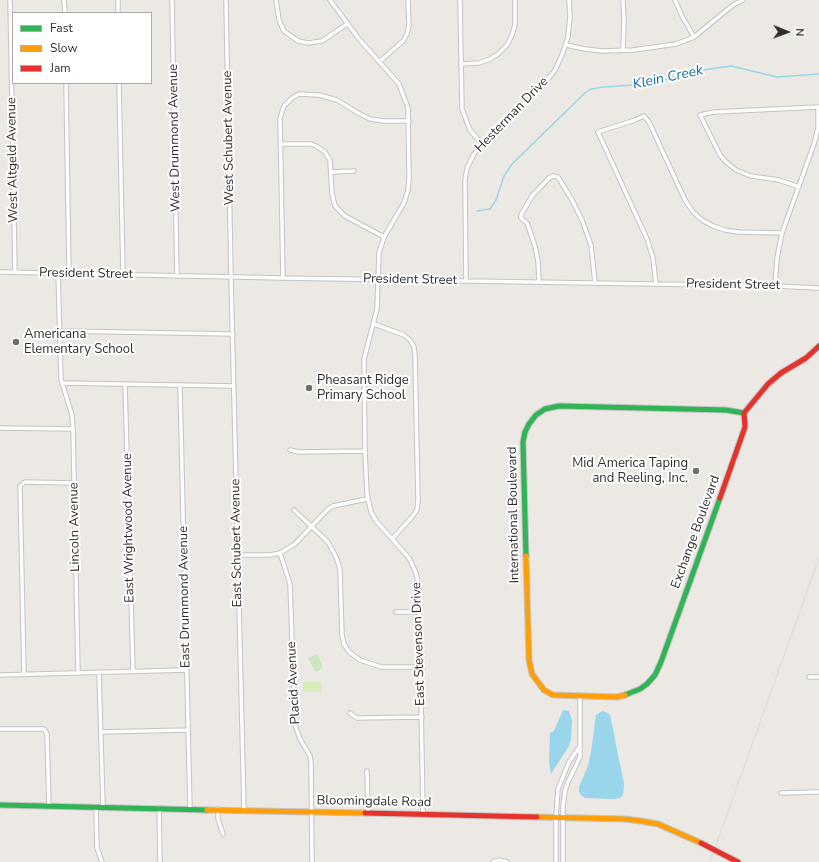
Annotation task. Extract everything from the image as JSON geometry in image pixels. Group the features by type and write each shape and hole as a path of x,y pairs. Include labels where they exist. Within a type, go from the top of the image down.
{"street":[{"name":"West Altgeld Avenue","path":"10,0 15,272"},
{"path":"64,0 65,12"},
{"path":"118,0 118,12"},
{"name":"West Drummond Avenue","path":"172,0 177,276"},
{"name":"West Schubert Avenue","path":"226,0 231,277"},
{"path":"276,0 279,20 284,31 298,41 308,43 322,41 347,24"},
{"name":"East Stevenson Drive","path":"330,0 347,24 399,84 406,102 408,121 408,190 404,203 384,237 379,253 377,309 364,359 367,499 371,512 377,522 409,558 416,573 419,587 423,814"},
{"path":"379,62 403,41 407,34 408,0"},
{"path":"460,0 462,106 464,116 470,130 482,144"},
{"path":"461,64 479,63 490,59 498,54 507,44 516,25 515,0"},
{"name":"Hesterman Drive","path":"466,281 465,180 467,168 470,160 482,144 544,84 560,61 566,45 570,23 569,0"},
{"path":"623,0 623,50"},
{"path":"675,0 694,37"},
{"path":"730,0 733,5"},
{"path":"566,45 595,50 623,50 676,44 694,37 733,5 743,0"},
{"path":"66,84 69,273"},
{"path":"119,84 123,274"},
{"path":"283,278 280,118 284,106 294,96 304,94 319,95 331,98 370,119 384,121 408,121"},
{"path":"775,286 777,258 782,233 799,187 814,144 818,128 819,107 714,112 700,115 720,155 736,170 751,176 779,180 799,187"},
{"path":"656,284 653,258 646,239 598,132 644,116 649,122 685,200 693,212 702,220 725,230 738,232 782,233"},
{"path":"280,144 306,144 316,146 324,151 329,157 332,172 332,198 337,209 345,216 384,237"},
{"path":"332,172 354,171"},
{"path":"539,282 538,261 535,246 527,223 521,218 521,215 532,196 550,176 553,176 558,177 582,220 590,245 595,283"},
{"name":"President Street","path":"0,272 819,288"},
{"name":"Lincoln Avenue","path":"58,273 62,383 72,415 73,429 78,672"},
{"name":"East Schubert Avenue","path":"231,277 244,810"},
{"path":"374,324 404,335 410,340 414,347 418,501 416,510 412,517 392,539"},
{"path":"60,331 232,334"},
{"path":"744,413 776,376 806,358 819,346"},
{"path":"62,383 234,386"},
{"name":"East Wrightwood Avenue","path":"126,384 133,671"},
{"name":"East Drummond Avenue","path":"180,385 190,809"},
{"name":"International Boulevard","path":"580,697 562,696 546,691 534,678 530,666 523,442 525,432 529,424 539,413 558,406 726,410 744,413"},
{"name":"Exchange Boulevard","path":"580,697 617,697 626,695 636,692 647,684 655,675 743,434 745,427 744,413"},
{"path":"0,428 73,429"},
{"path":"290,450 298,452 366,451"},
{"path":"24,674 21,484 25,482 74,483"},
{"path":"238,555 270,555 280,553 295,544 327,510 334,506 367,499"},
{"path":"294,510 310,527 328,542 337,559 340,570 342,635 344,644 349,652 369,664 381,667 420,667"},
{"name":"Placid Avenue","path":"280,553 290,584 294,725 310,756 311,762 312,862"},
{"path":"396,612 419,612"},
{"path":"0,675 186,670"},
{"path":"99,672 103,807"},
{"path":"810,677 819,677"},
{"path":"563,862 563,817 565,791 580,757 580,697"},
{"path":"350,713 357,718 422,717"},
{"path":"0,729 44,729 47,734 49,806"},
{"path":"101,732 188,730"},
{"path":"556,862 556,800 561,779 569,762 580,746"},
{"path":"367,771 368,813"},
{"path":"782,792 819,792"},
{"name":"Bloomingdale Road","path":"0,805 624,819 646,822 676,831 738,862"},
{"path":"96,807 97,848 102,862"},
{"path":"159,808 160,862"},
{"path":"218,809 218,819 223,834"},
{"path":"556,854 563,854"},
{"path":"493,862 499,860 507,862"}],"green space":[{"path":"317,654 322,664 322,668 317,672 314,670 308,658"},
{"path":"303,682 321,682 322,692 303,692"}],"water":[{"path":"564,710 569,711 572,720 571,739 569,746 551,774 549,762 550,733 554,731"},
{"path":"602,711 610,715 624,784 623,795 620,798 585,798 579,792 579,787 588,766 596,715"}],"waterway":[{"name":"Klein Creek","path":"477,211 490,209 496,200 504,176 512,164 585,93 591,89 647,84 689,72 731,66 777,77 819,74"}],"railway":[{"path":"710,862 819,558"}],"traffic: fast":[{"path":"526,556 523,442 525,432 529,424 536,415 545,409 559,406 726,410 744,413"},
{"path":"625,695 640,689 655,675 720,498"},
{"path":"0,805 207,810"}],"traffic: slow":[{"path":"526,556 529,660 532,674 544,690 553,695 617,697 625,695"},
{"path":"207,810 365,813"},
{"path":"537,817 624,819 641,821 658,824 701,843"}],"traffic: jam":[{"path":"720,498 745,427 744,413 768,384 781,373 806,358 819,346"},
{"path":"365,813 537,817"},
{"path":"701,843 730,858"},
{"path":"730,858 738,862"}],"place":[{"name":"Americana Elementary School","path":"16,342"},
{"name":"Pheasant Ridge Primary School","path":"309,388"},
{"name":"Mid America Taping and Reeling, Inc.","path":"696,471"}]}
